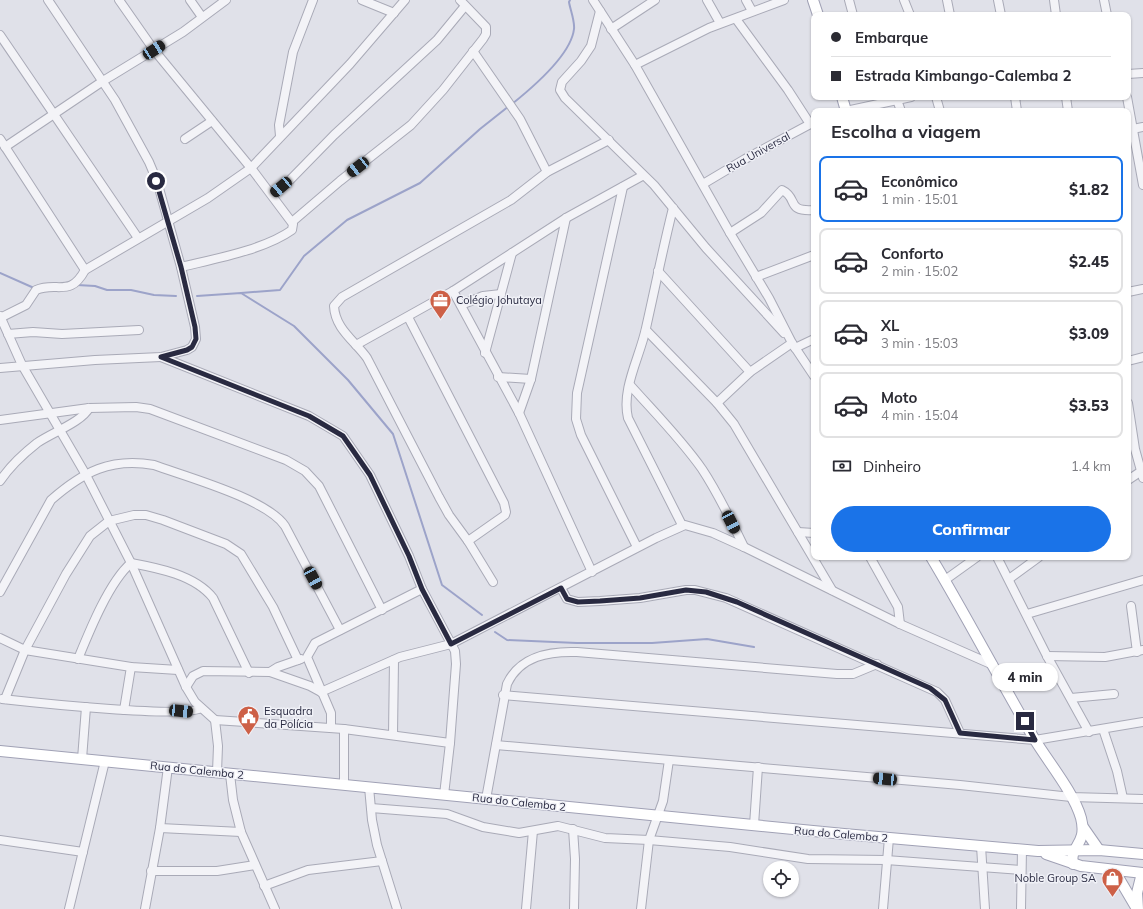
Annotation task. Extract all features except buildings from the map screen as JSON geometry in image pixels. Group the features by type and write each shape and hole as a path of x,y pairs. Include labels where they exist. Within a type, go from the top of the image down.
{"main road":[{"path":"813,0 817,12"},
{"path":"933,560 994,665 1035,740 1077,807 1083,827 1083,836 1073,851 1073,864"},
{"name":"Rua do Calemba 2","path":"0,751 889,838 1038,851 1099,850 1143,854"},
{"path":"1083,827 1099,850"},
{"name":"Rua do Calemba 2","path":"1038,851 1073,864 1114,870 1143,872"},
{"path":"1114,870 1138,909"},
{"path":"1138,909 1137,893 1143,872"}],"street":[{"path":"0,368 22,365 161,357 187,350 192,347 196,339 195,327 181,267 168,220 149,162 127,120 103,81 48,0"},
{"path":"119,0 154,50 272,194 292,222 294,228 276,239 237,253 181,267"},
{"path":"190,0 202,18"},
{"path":"5,147 103,81 154,50 226,0"},
{"path":"280,136 279,125 293,52 313,0"},
{"path":"362,0 394,13"},
{"path":"405,0 350,64 251,168 208,198 168,220 85,270 76,283 69,286 36,290 26,305 0,317 22,365 86,475 130,563 186,687 195,702 201,708 215,720 344,729 450,742"},
{"path":"593,0 635,65 730,233 769,298 792,342 811,371"},
{"path":"611,29 655,0"},
{"path":"707,0 720,23"},
{"path":"746,0 752,12"},
{"path":"635,65 720,23 736,19 784,0"},
{"path":"849,0 852,12"},
{"path":"904,0 909,12"},
{"path":"947,0 949,12"},
{"path":"998,0 1000,12"},
{"path":"1054,0 1056,12"},
{"path":"1104,0 1107,12"},
{"path":"272,194 290,180 334,135 438,40 462,2 486,27 486,34 473,51 443,90 411,125 340,181 292,222"},
{"path":"600,12 592,46 582,61 562,82 560,90 565,98 610,140 642,176 654,185 706,248 792,342"},
{"path":"736,19 811,122"},
{"path":"0,35 138,238"},
{"path":"473,51 510,105 547,172"},
{"path":"1131,74 1143,73"},
{"path":"855,108 880,100 897,100 900,108"},
{"path":"185,140 212,121"},
{"name":"Rua Universal","path":"702,184 811,124"},
{"path":"1131,129 1143,127"},
{"path":"1131,133 1143,185"},
{"path":"0,139 85,270"},
{"path":"493,582 468,541 438,497 367,358 350,340 336,318 334,306 336,302 381,274 510,200 547,172 610,140"},
{"path":"356,345 453,291 566,218 642,176"},
{"path":"623,187 577,393 576,412 581,435 637,547"},
{"path":"730,233 761,213 782,190 787,193 797,208 801,210 811,210"},
{"path":"673,208 646,330 630,386 626,407 628,418 682,525"},
{"path":"519,413 531,379 566,218"},
{"path":"485,353 512,253"},
{"path":"756,277 811,256"},
{"path":"658,271 750,372"},
{"path":"1131,291 1143,289"},
{"path":"453,291 485,353 519,413 592,572"},
{"path":"461,305 483,296 501,294"},
{"path":"758,306 769,298"},
{"path":"408,317 470,439 497,486 506,509 505,515 468,541"},
{"path":"8,334 33,332 62,334 138,330"},
{"path":"646,330 717,403 734,424 798,532 811,550"},
{"path":"717,403 750,372 792,342 811,339"},
{"path":"161,357 309,416 343,436 370,475 409,556 422,589 454,651 456,664 444,795"},
{"path":"1131,360 1143,357"},
{"path":"498,377 531,379"},
{"path":"630,386 668,427 702,469 718,496 744,547"},
{"path":"0,420 89,408 136,407 150,409 286,460 305,471 320,486 382,610"},
{"path":"0,481 9,468 21,456 38,443 84,415 89,408"},
{"path":"1131,478 1142,473 1132,450"},
{"path":"0,592 51,500 64,489 86,475 118,463 142,463 154,465 261,506 280,519 340,630"},
{"path":"201,708 192,712 124,710 1,699 25,650 66,574 90,536 109,520 134,515 146,515 163,520 235,549 246,560 273,607 298,660"},
{"path":"321,692 394,660 451,644 682,525 693,526 744,547 900,624 994,665"},
{"path":"798,532 811,533"},
{"path":"818,560 833,591"},
{"path":"872,560 898,607 900,624"},
{"path":"944,580 974,560"},
{"path":"998,560 1047,656 1090,732"},
{"path":"1008,579 1035,560"},
{"path":"78,659 110,593 119,577 130,563"},
{"path":"130,563 169,572 194,582 208,592 213,598 248,673"},
{"path":"1027,614 1143,580"},
{"path":"561,588 567,599 578,602 640,598 686,590 706,592 737,602 930,688 941,695 948,705 960,733"},
{"path":"270,672 278,667 307,657 315,643 422,589"},
{"path":"1047,656 1105,657 1140,651 1131,606"},
{"path":"0,638 25,650 131,667 178,670"},
{"path":"486,799 507,684 516,669 535,657 555,652 593,653 837,674 857,673 877,664"},
{"path":"307,657 331,712 331,728"},
{"path":"393,735 394,660"},
{"path":"124,710 131,667"},
{"path":"186,687 193,676 202,671 248,673 270,672 310,686 321,692"},
{"path":"1070,698 1114,694"},
{"path":"504,695 1035,740 1143,722"},
{"path":"82,759 86,707"},
{"path":"215,720 218,746 217,772"},
{"path":"344,729 344,785"},
{"path":"1103,729 1117,771 1123,798"},
{"path":"496,745 960,785 1071,797 1143,799"},
{"path":"641,909 649,840 656,816 663,801 669,760"},
{"path":"71,907 105,761"},
{"path":"145,909 160,828 168,768"},
{"path":"754,825 758,768"},
{"path":"230,774 233,800 241,832 275,909"},
{"path":"369,787 373,826 397,909"},
{"path":"371,808 447,814 495,830 519,833 558,826 605,838 730,847 808,859 886,860 1020,870"},
{"path":"160,828 241,832"},
{"path":"573,829 575,859 574,909"},
{"path":"526,909 533,831"},
{"path":"883,909 889,838"},
{"path":"0,840 83,852"},
{"path":"982,846 985,909"},
{"path":"1021,909 1020,870 1022,849"},
{"path":"264,886 308,870 382,861"},
{"path":"151,871 217,871 255,865"}],"waterway":[{"path":"512,104 540,80 566,49 574,29 569,2 570,0"},
{"path":"241,293 280,290 304,256 347,220 420,183 480,129 509,106"},
{"path":"0,273 34,288"},
{"path":"77,285 95,286 107,290 131,290 154,295 176,296"},
{"path":"197,296 241,293 294,326 348,380 393,434 442,585 482,615"},
{"path":"495,632 507,640 577,643 652,643 707,639 754,647"}],"place":[{"name":"Colégio Johutaya","path":"440,320"},
{"name":"Esquadra da Polícia","path":"249,736"},
{"name":"Noble Group SA","path":"1112,898"}],"route":[{"path":"156,181 181,267 196,334 196,339 192,347 187,350 161,357 309,416 325,424 343,436 370,475 409,556 422,589 451,644 561,588 567,599 578,602 640,598 678,591 695,590 737,602 745,607 930,688 941,695 945,700 960,733 1035,740 1025,721"}]}
